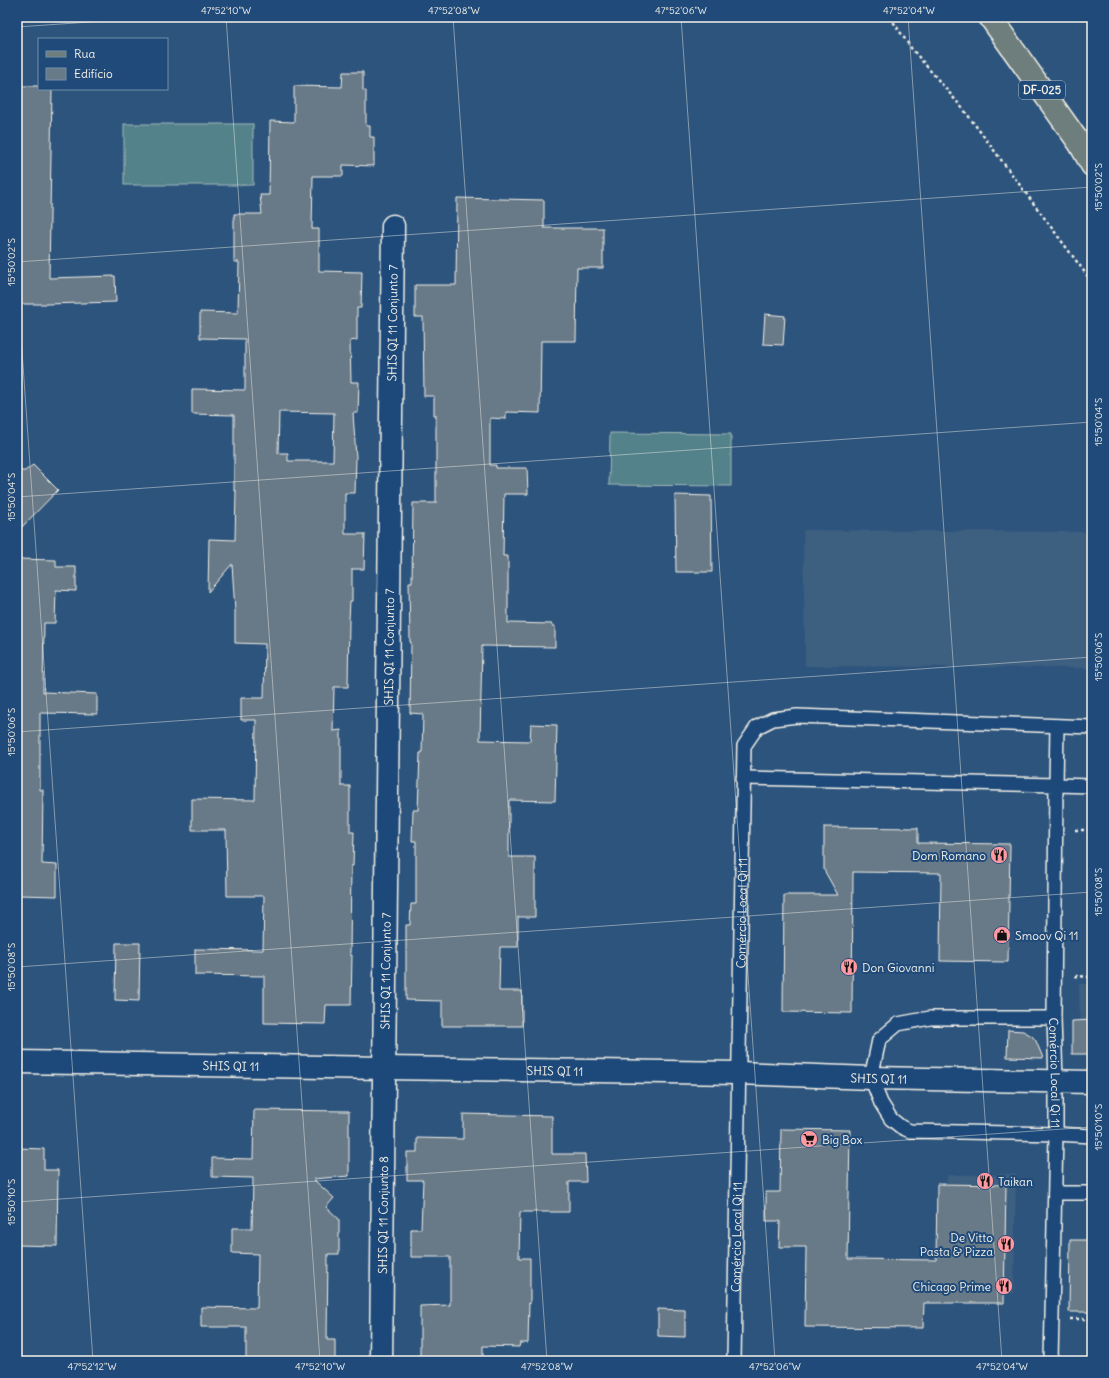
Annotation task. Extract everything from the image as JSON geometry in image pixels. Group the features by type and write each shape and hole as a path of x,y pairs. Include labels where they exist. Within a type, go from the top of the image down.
{"main road":[{"name":"DF-025","path":"990,17 1080,144 1092,165"}],"street":[{"name":"SHIS QI 11 Conjunto 7","path":"384,1068 393,226"},
{"name":"SHIS QI 11","path":"17,1062 739,1073 871,1078 1092,1082"},
{"name":"SHIS QI 11 Conjunto 8","path":"381,1361 384,1068"}],"lane":[{"name":"Comércio Local Qi 11","path":"734,1361 742,778 744,746 757,727 773,719 797,716 1092,727"},
{"name":"Comércio Local Qi 11","path":"1051,1361 1056,1134 1054,1018 1057,726"},
{"path":"742,778 1092,786"},
{"path":"1054,1018 930,1018 898,1024 879,1040 871,1078 881,1104 891,1119 901,1127 910,1131 1092,1136"},
{"path":"1055,1193 1092,1193"}],"path":[{"path":"890,17 910,48 964,110 1092,282"}],"shaded area":[{"path":"803,530 1092,532 1092,589 1089,668 805,666"},
{"path":"1079,984 1092,984 1092,1044 1080,1045"},
{"path":"1016,1174 1014,1293 949,1295 947,1175"}],"green space":[{"path":"124,124 253,124 253,185 124,185"},
{"path":"610,433 731,434 731,486 609,485"}],"building":[{"path":"343,72 363,72 363,90 366,91 366,126 370,126 370,137 374,137 374,166 343,165 343,176 313,176 312,229 319,229 319,271 362,272 361,308 357,308 357,340 350,341 351,382 359,382 358,413 353,413 356,457 355,493 345,493 345,534 365,534 364,569 352,569 352,601 350,601 349,620 348,687 334,687 333,731 341,730 341,786 350,786 350,832 354,832 353,866 351,866 351,1005 326,1005 325,1024 264,1023 264,976 195,975 195,949 263,950 264,896 227,896 226,830 192,830 192,799 255,800 256,720 241,720 241,698 264,698 265,644 235,643 235,611 232,564 208,592 209,539 235,540 236,491 234,491 234,415 192,414 192,389 245,390 245,339 200,338 200,312 238,313 239,262 234,262 234,214 262,214 260,195 269,195 270,121 294,122 294,86 342,87","holes":["279,412 334,413 333,461 288,461 288,453 278,453"]},
{"path":"17,86 38,86 38,90 52,90 49,278 115,276 116,302 17,304"},
{"path":"457,198 544,200 544,228 603,228 603,268 577,268 576,341 541,341 540,413 506,412 506,419 490,418 490,465 496,465 496,468 527,468 528,494 504,494 503,556 508,556 508,623 552,624 552,626 555,626 555,647 482,646 480,740 530,741 531,724 557,725 555,801 509,800 509,857 535,857 535,917 518,917 518,947 500,947 499,991 522,991 522,1026 442,1026 442,1001 406,1000 406,925 410,925 411,904 416,904 416,841 412,841 413,810 418,810 423,714 410,713 411,642 409,582 412,582 413,503 436,503 436,415 434,415 434,396 424,396 423,317 415,317 415,285 456,285"},
{"path":"765,314 785,316 783,345 763,344"},
{"path":"33,465 58,490 17,532 17,471 25,471"},
{"path":"675,495 711,496 712,572 676,572"},
{"path":"17,559 56,560 56,567 76,567 76,591 56,590 55,623 44,623 43,692 97,694 97,714 40,713 40,790 43,790 42,864 57,865 57,896 19,895 19,856 17,856"},
{"path":"824,827 918,828 918,843 1010,844 1008,962 940,961 941,873 853,872 852,1013 783,1012 784,895 838,895 824,870"},
{"path":"116,943 140,943 139,1001 115,1000"},
{"path":"1092,1020 1092,1054 1072,1054 1072,1021"},
{"path":"1008,1030 1023,1031 1032,1036 1036,1041 1043,1058 1007,1057"},
{"path":"254,1110 349,1111 349,1176 313,1179 334,1198 326,1207 339,1219 339,1254 328,1254 327,1340 335,1340 335,1361 246,1361 246,1327 201,1327 201,1307 257,1308 258,1254 232,1253 232,1228 252,1228 253,1178 212,1177 212,1158 253,1159"},
{"path":"463,1114 552,1116 552,1154 585,1154 586,1182 569,1182 569,1212 520,1212 519,1258 530,1258 528,1343 520,1343 519,1347 483,1346 483,1361 420,1361 420,1306 450,1305 450,1257 411,1257 411,1229 421,1229 423,1180 407,1180 407,1152 417,1152 417,1138 463,1139"},
{"path":"781,1129 850,1130 848,1259 936,1260 937,1184 1006,1185 1004,1303 924,1303 923,1328 805,1327 806,1247 779,1247 780,1221 766,1221 766,1192 780,1192"},
{"path":"17,1148 44,1149 44,1170 58,1170 57,1246 17,1245"},
{"path":"1070,1240 1092,1240 1092,1312 1069,1312"},
{"path":"658,1309 685,1310 685,1337 658,1336"}],"place":[{"name":"Dom Romano","path":"999,855"},
{"name":"Smoov Qi 11","path":"1002,935"},
{"name":"Don Giovanni","path":"849,967"},
{"name":"Big Box","path":"809,1139"},
{"name":"Taikan","path":"985,1181"},
{"name":"De Vitto Pasta & Pizza","path":"1006,1244"},
{"name":"Chicago Prime","path":"1004,1286"}]}
